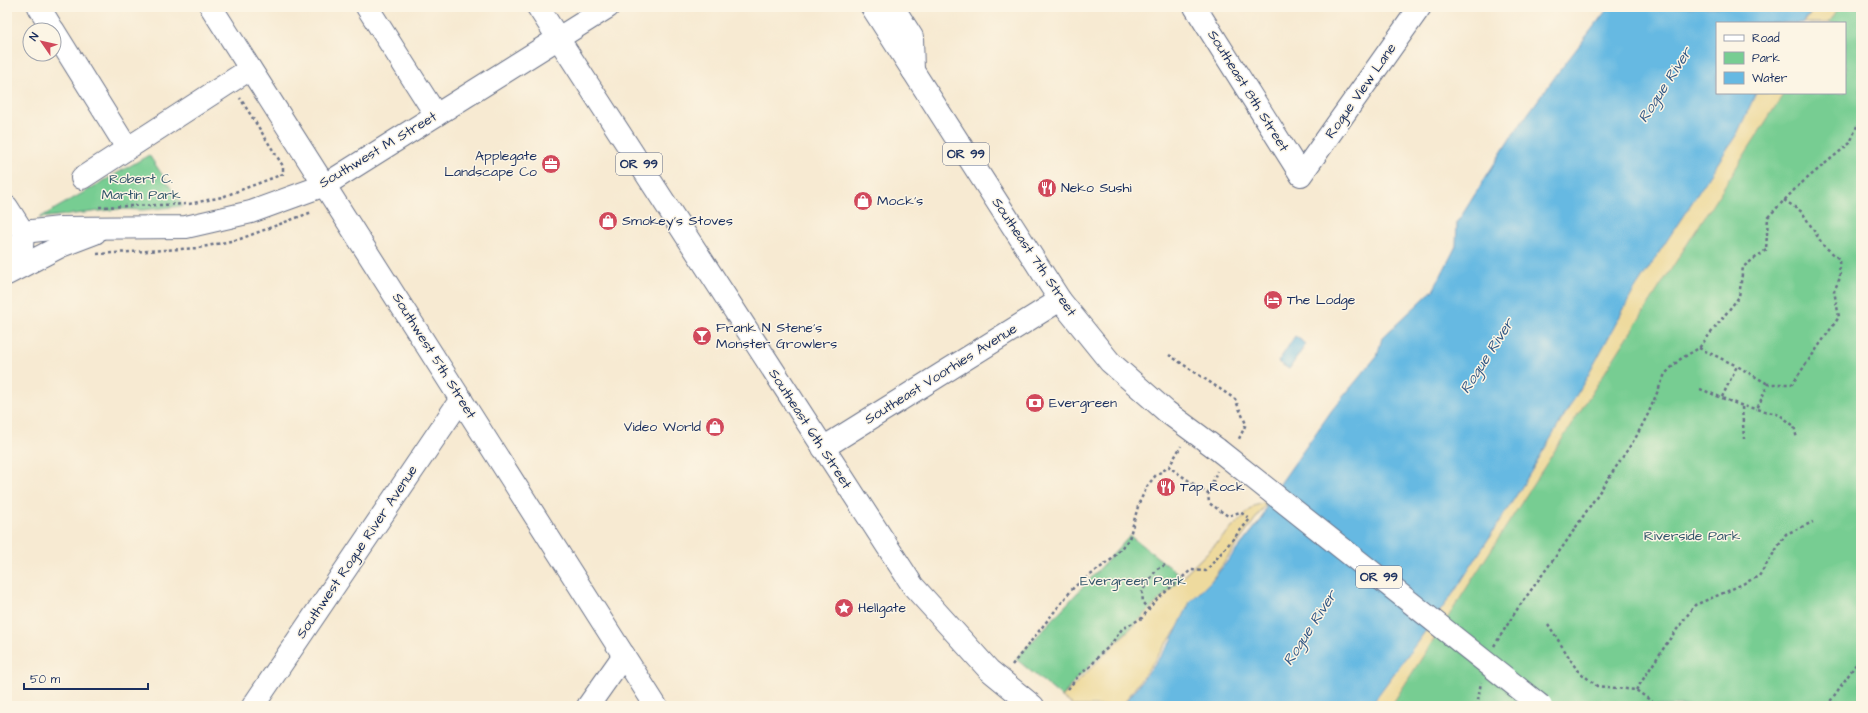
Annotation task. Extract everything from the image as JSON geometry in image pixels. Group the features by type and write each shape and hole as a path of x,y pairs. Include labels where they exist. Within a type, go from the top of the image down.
{"main road":[{"path":"39,7 48,22"},
{"name":"Southwest 5th Street","path":"211,7 656,706"},
{"path":"367,7 436,115"},
{"name":"Southeast 6th Street","path":"538,7 557,39 912,586 989,670 1033,706"},
{"name":"Southwest M Street","path":"15,237 60,228 186,226 251,212 325,185 608,7"},
{"name":"Southeast 7th Street","path":"872,7 1060,300 1110,362 1167,412 1224,454 1541,706"},
{"path":"893,7 912,37 914,72"},
{"name":"Southeast 8th Street","path":"1195,7 1301,175"},
{"name":"Rogue View Lane","path":"1301,175 1420,7"},
{"path":"62,44 126,148"},
{"path":"82,178 126,148 250,69"},
{"path":"7,207 15,237 22,247 7,261"},
{"name":"Southwest M Street","path":"7,274 61,246 111,227"},
{"name":"Southeast Voorhies Avenue","path":"823,448 1060,300"},
{"name":"Southwest Rogue River Avenue","path":"252,706 461,399"},
{"path":"588,706 624,655"}],"path":[{"path":"98,207 189,204 222,197 282,174 283,166 240,97 234,99"},
{"path":"1490,651 1518,608 1564,545 1636,437 1648,414 1664,374 1679,360 1699,348 1739,297 1743,267 1766,250 1768,217 1798,186 1850,143 1861,116"},
{"path":"1699,348 1737,366 1768,384 1792,384 1839,317 1834,291 1840,278 1839,259 1823,245 1802,212 1784,200"},
{"path":"1068,689 1080,674 1091,666 1100,654 1109,647 1122,629 1142,618 1156,601 1191,570 1206,571 1250,519 1240,512 1228,516 1209,503 1208,494 1224,454 1246,424 1235,399 1169,355"},
{"path":"1722,397 1737,366"},
{"path":"1757,409 1768,384"},
{"path":"1700,389 1722,397 1742,407 1780,415 1794,426 1797,439"},
{"path":"1742,407 1744,439"},
{"path":"1000,679 1074,587 1112,559 1129,539 1139,503 1148,485 1156,475 1169,467 1180,446 1192,431"},
{"path":"1169,467 1208,494"},
{"path":"1636,690 1669,640 1695,605 1759,576 1786,534 1813,522"},
{"path":"1149,610 1143,603 1142,590 1157,569 1165,564"},
{"path":"1548,624 1577,670 1597,686 1636,690 1658,706"},
{"path":"1827,706 1861,657"},
{"path":"1477,706 1482,678"}],"green space":[{"name":"Riverside Park","path":"1838,7 1861,7 1861,706 1385,706 1781,94 1846,94 1846,22 1830,22"},
{"name":"Robert C. Martin Park","path":"149,155 183,206 142,210 119,209 39,218"},
{"name":"Evergreen Park","path":"1130,536 1184,578 1076,679 1062,697 1016,659"}],"sand":[{"path":"1815,7 1839,7 1830,22 1805,22"},
{"path":"1755,94 1783,94 1391,706 1362,706"},
{"path":"1268,501 1122,706 1074,706 1062,697 1254,506"}],"water":[{"name":"Rogue River","path":"1609,7 1815,7 1804,22 1716,22 1716,94 1756,94 1737,134 1633,292 1586,379 1523,485 1455,591 1370,706 1123,706 1171,642 1190,602 1213,579 1262,519 1268,501 1332,410 1377,356 1382,338 1434,289 1456,246 1457,223 1511,137"},
{"path":"1295,336 1306,344 1289,369 1278,362"}],"place":[{"name":"Applegate Landscape Co","path":"551,164"},
{"name":"Neko Sushi","path":"1047,188"},
{"name":"Mock's","path":"863,201"},
{"name":"Smokey's Stoves","path":"608,221"},
{"name":"The Lodge","path":"1273,300"},
{"name":"Frank N Stene's Monster Growlers","path":"702,336"},
{"name":"Evergreen","path":"1035,403"},
{"name":"Video World","path":"715,427"},
{"name":"Tap Rock","path":"1166,487"},
{"name":"Hellgate","path":"844,608"}]}
